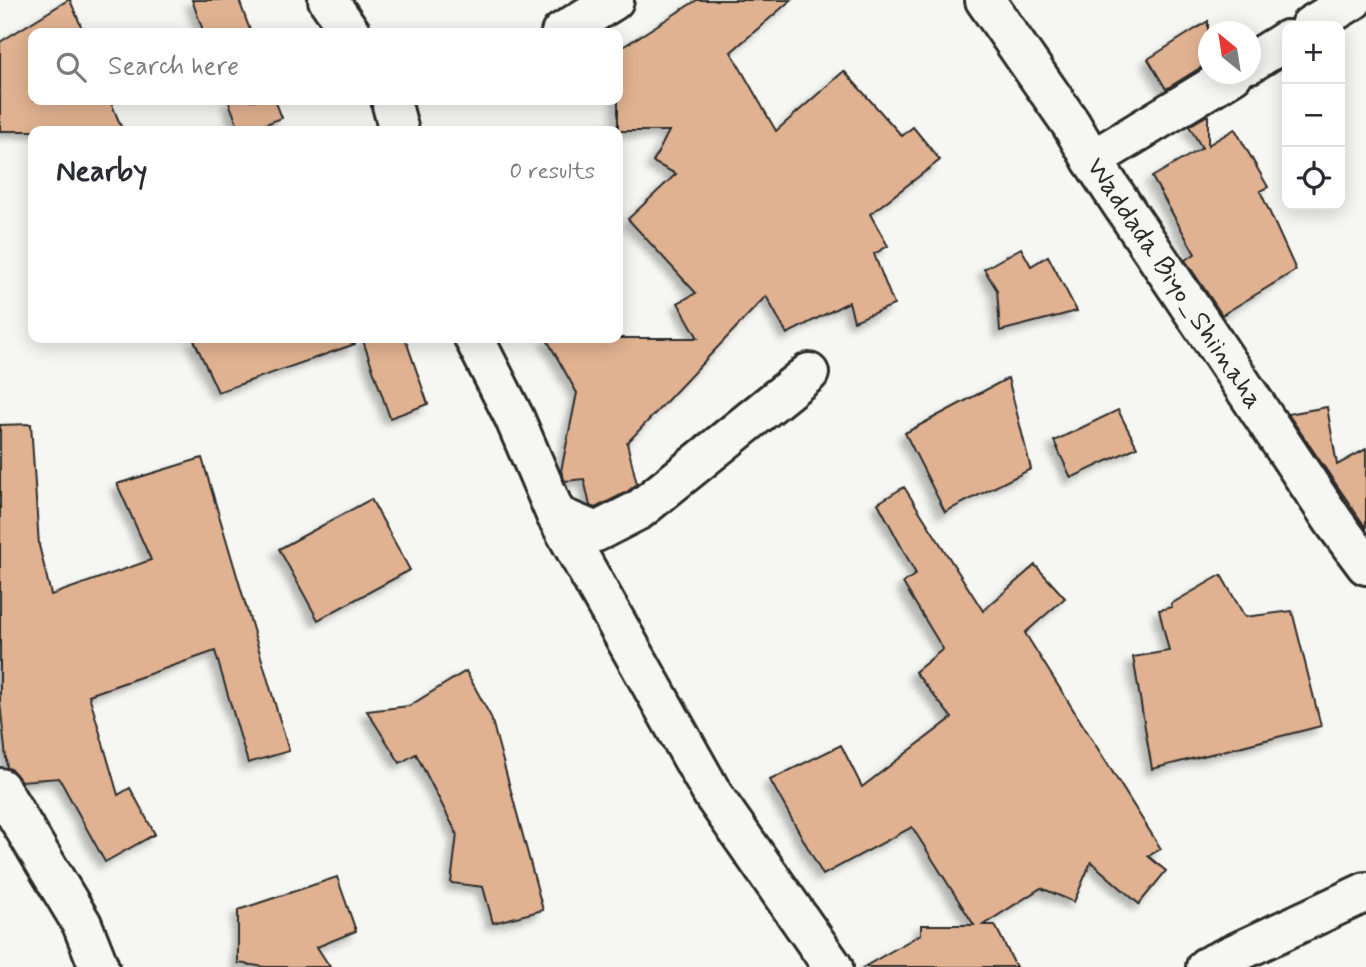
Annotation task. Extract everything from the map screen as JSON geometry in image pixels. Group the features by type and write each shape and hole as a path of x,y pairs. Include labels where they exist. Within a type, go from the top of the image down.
{"street":[{"path":"328,0 348,28"},
{"path":"569,28 614,0"},
{"name":"Waddada Biyo_Shiinaha","path":"985,0 1071,124 1092,160 1327,511 1366,565"},
{"path":"1318,21 1353,0"},
{"path":"1261,57 1282,43"},
{"path":"1092,160 1217,84"},
{"path":"477,343 514,417 556,515 713,795 833,967"},
{"path":"556,515 596,532 639,510 809,373"},
{"path":"0,788 82,924 99,967"},
{"path":"1206,967 1366,892"}],"building":[{"path":"70,0 82,28 28,28 28,105 112,105 121,126 28,126 28,131 0,131 0,42"},
{"path":"192,0 239,0 249,28 202,28"},
{"path":"697,0 791,0 731,52 776,131 844,71 902,136 913,127 940,160 870,214 888,246 874,254 894,305 854,321 849,302 787,334 766,296 627,443 637,484 595,508 590,506 584,479 565,481 561,471 577,393 549,343 623,343 623,338 698,338 678,303 696,293 628,219 676,174 653,162 669,131 623,131 623,126 618,126 618,105 623,105 623,47"},
{"path":"1198,27 1198,69 1166,89 1148,59"},
{"path":"230,105 277,105 282,118 260,126 238,126"},
{"path":"1208,115 1208,145 1235,129 1268,187 1260,191 1296,270 1222,315 1185,260 1195,254 1152,177 1202,148 1189,126"},
{"path":"1021,248 1031,266 1048,256 1077,311 1000,331 997,290 984,269"},
{"path":"195,343 355,343 355,344 218,392"},
{"path":"364,343 407,343 428,404 390,418"},
{"path":"1008,378 1031,469 945,512 905,433"},
{"path":"1327,407 1337,465 1366,449 1366,528 1288,414"},
{"path":"1118,410 1137,447 1071,478 1054,441"},
{"path":"31,424 39,545 51,595 151,560 117,484 202,458 289,751 248,763 215,651 89,695 118,795 130,788 155,834 105,862 59,778 21,781 7,768 0,702 0,425"},
{"path":"904,487 983,611 1035,565 1065,598 1025,633 1161,849 1148,856 1166,871 1139,904 1091,862 1074,902 1041,888 983,925 995,925 1016,967 864,967 921,934 921,925 974,925 912,827 823,875 770,780 841,745 862,787 952,718 915,672 943,649 903,583 916,574 878,503"},
{"path":"371,499 410,570 318,620 279,549"},
{"path":"1221,575 1245,617 1292,611 1321,726 1152,769 1133,657 1169,651 1159,610 1172,607 1171,604"},
{"path":"466,671 491,717 543,910 493,923 483,887 451,883 457,834 416,754 400,763 367,711 409,706"},
{"path":"337,877 356,931 317,947 330,967 265,967 238,963 238,910"}]}
